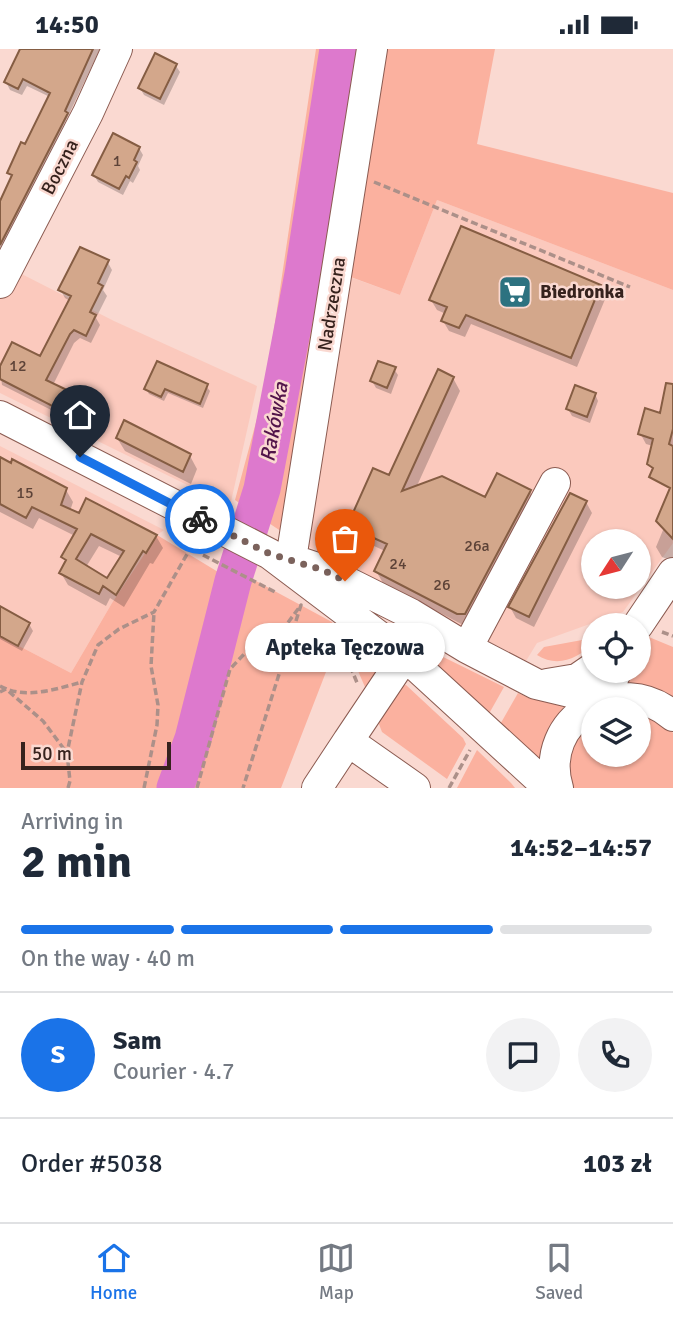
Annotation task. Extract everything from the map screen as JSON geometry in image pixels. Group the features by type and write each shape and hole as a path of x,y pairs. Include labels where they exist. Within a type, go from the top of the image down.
{"street":[{"name":"Boczna","path":"0,283 88,113 117,49"},
{"name":"Nadrzeczna","path":"280,556 353,173 372,49"},
{"path":"0,416 218,528 280,556 323,570 411,614 467,648 536,684 590,697"},
{"path":"467,648 555,483"},
{"path":"280,556 405,656 549,788"},
{"path":"646,613 673,573"},
{"path":"317,788 405,656"},
{"path":"536,684 558,684 581,676"},
{"path":"651,702 673,716"},
{"path":"558,788 555,759 571,722 581,713"},
{"path":"348,741 415,788"}],"path":[{"path":"353,173 630,287"},
{"path":"144,788 157,726 158,705 150,666 155,612 190,549"},
{"path":"203,555 256,581"},
{"path":"197,788 230,669 247,651 278,636 301,605 243,788"},
{"path":"68,788 70,781 67,753 82,682 103,639 155,612"},
{"path":"335,631 369,709"},
{"path":"0,692 6,689 34,693 51,691 82,682"},
{"path":"0,685 43,721 67,753"},
{"path":"449,788 474,742"}],"shaded area":[{"path":"316,49 495,49 477,144 673,193 673,290 437,200 400,295 348,276 294,540 235,500 265,389"},
{"path":"437,200 673,290 673,543 651,573 651,529 581,529 581,599 632,599 623,612 581,613 581,627 537,643 526,661 300,542 347,276 400,295"},
{"path":"0,263 114,321 257,386 230,506 0,393"},
{"path":"0,446 164,530 157,535 112,603 71,673 0,636"},
{"path":"157,535 233,581 256,581 332,622 338,641 281,788 0,788 0,636 71,673 112,603"},
{"path":"341,632 346,633 382,663 368,687 365,687"},
{"path":"651,638 673,647 673,700 650,687 624,684 651,683"},
{"path":"581,640 581,653 567,660 552,661 537,655 544,647"},
{"path":"429,650 504,687 486,719 422,653"},
{"path":"406,685 463,738 466,744 447,779 382,732 377,719 400,686"},
{"path":"518,693 531,699 562,703 564,706 553,726 541,764 498,728"},
{"path":"651,716 658,719 673,733 673,788 572,788 570,757 581,733 581,767 651,767"},
{"path":"477,750 511,783 515,788 457,788"}],"building":[{"path":"20,49 93,49 65,111 68,113 0,245 0,201 12,175 7,173 21,142 25,144 50,93 23,79 18,89 4,82"},
{"path":"155,53 177,64 160,99 138,88"},
{"path":"113,133 140,147 134,160 137,162 129,178 126,176 119,189 92,175"},
{"name":"Biedronka","path":"461,226 601,285 571,358 466,315 459,328 441,321 447,307 429,300"},
{"path":"80,247 109,260 98,283 103,286 90,312 96,315 86,336 74,330 70,334 46,380 67,390 58,409 0,379 0,366 12,342 40,356 71,296 58,290"},
{"path":"157,361 208,384 200,404 165,389 161,397 144,389"},
{"path":"378,361 396,367 387,388 370,381"},
{"path":"438,369 454,377 402,491 442,476 485,497 497,473 531,490 465,614 457,614 374,571 387,544 354,529 352,515 373,468 389,475"},
{"path":"666,383 673,384 673,429 669,444 673,446 673,539 656,521 670,488 649,477 653,468 647,464 653,439 638,434 645,408 660,413"},
{"path":"575,385 596,393 587,417 566,409"},
{"path":"124,420 191,454 183,472 116,438"},
{"path":"0,457 11,463 12,459 67,488 61,505 79,513 86,498 157,535 146,553 143,551 116,595 103,586 99,594 59,573 66,560 61,557 77,529 32,507 26,518 0,504","holes":["91,534 124,551 107,578 76,559"]},
{"path":"570,493 587,501 529,617 508,607"},
{"path":"0,606 30,623 18,646 0,636"}],"waterway":[{"name":"Rakówka","path":"175,788 193,739 233,581 262,489 303,274 338,49"}],"way so far":[{"path":"200,519 270,554 323,570 345,581"}],"place":[{"name":"Biedronka","path":"515,292"},
{"name":"Apteka Tęczowa","path":"345,581"}],"route":[{"path":"80,457 200,519"}]}
